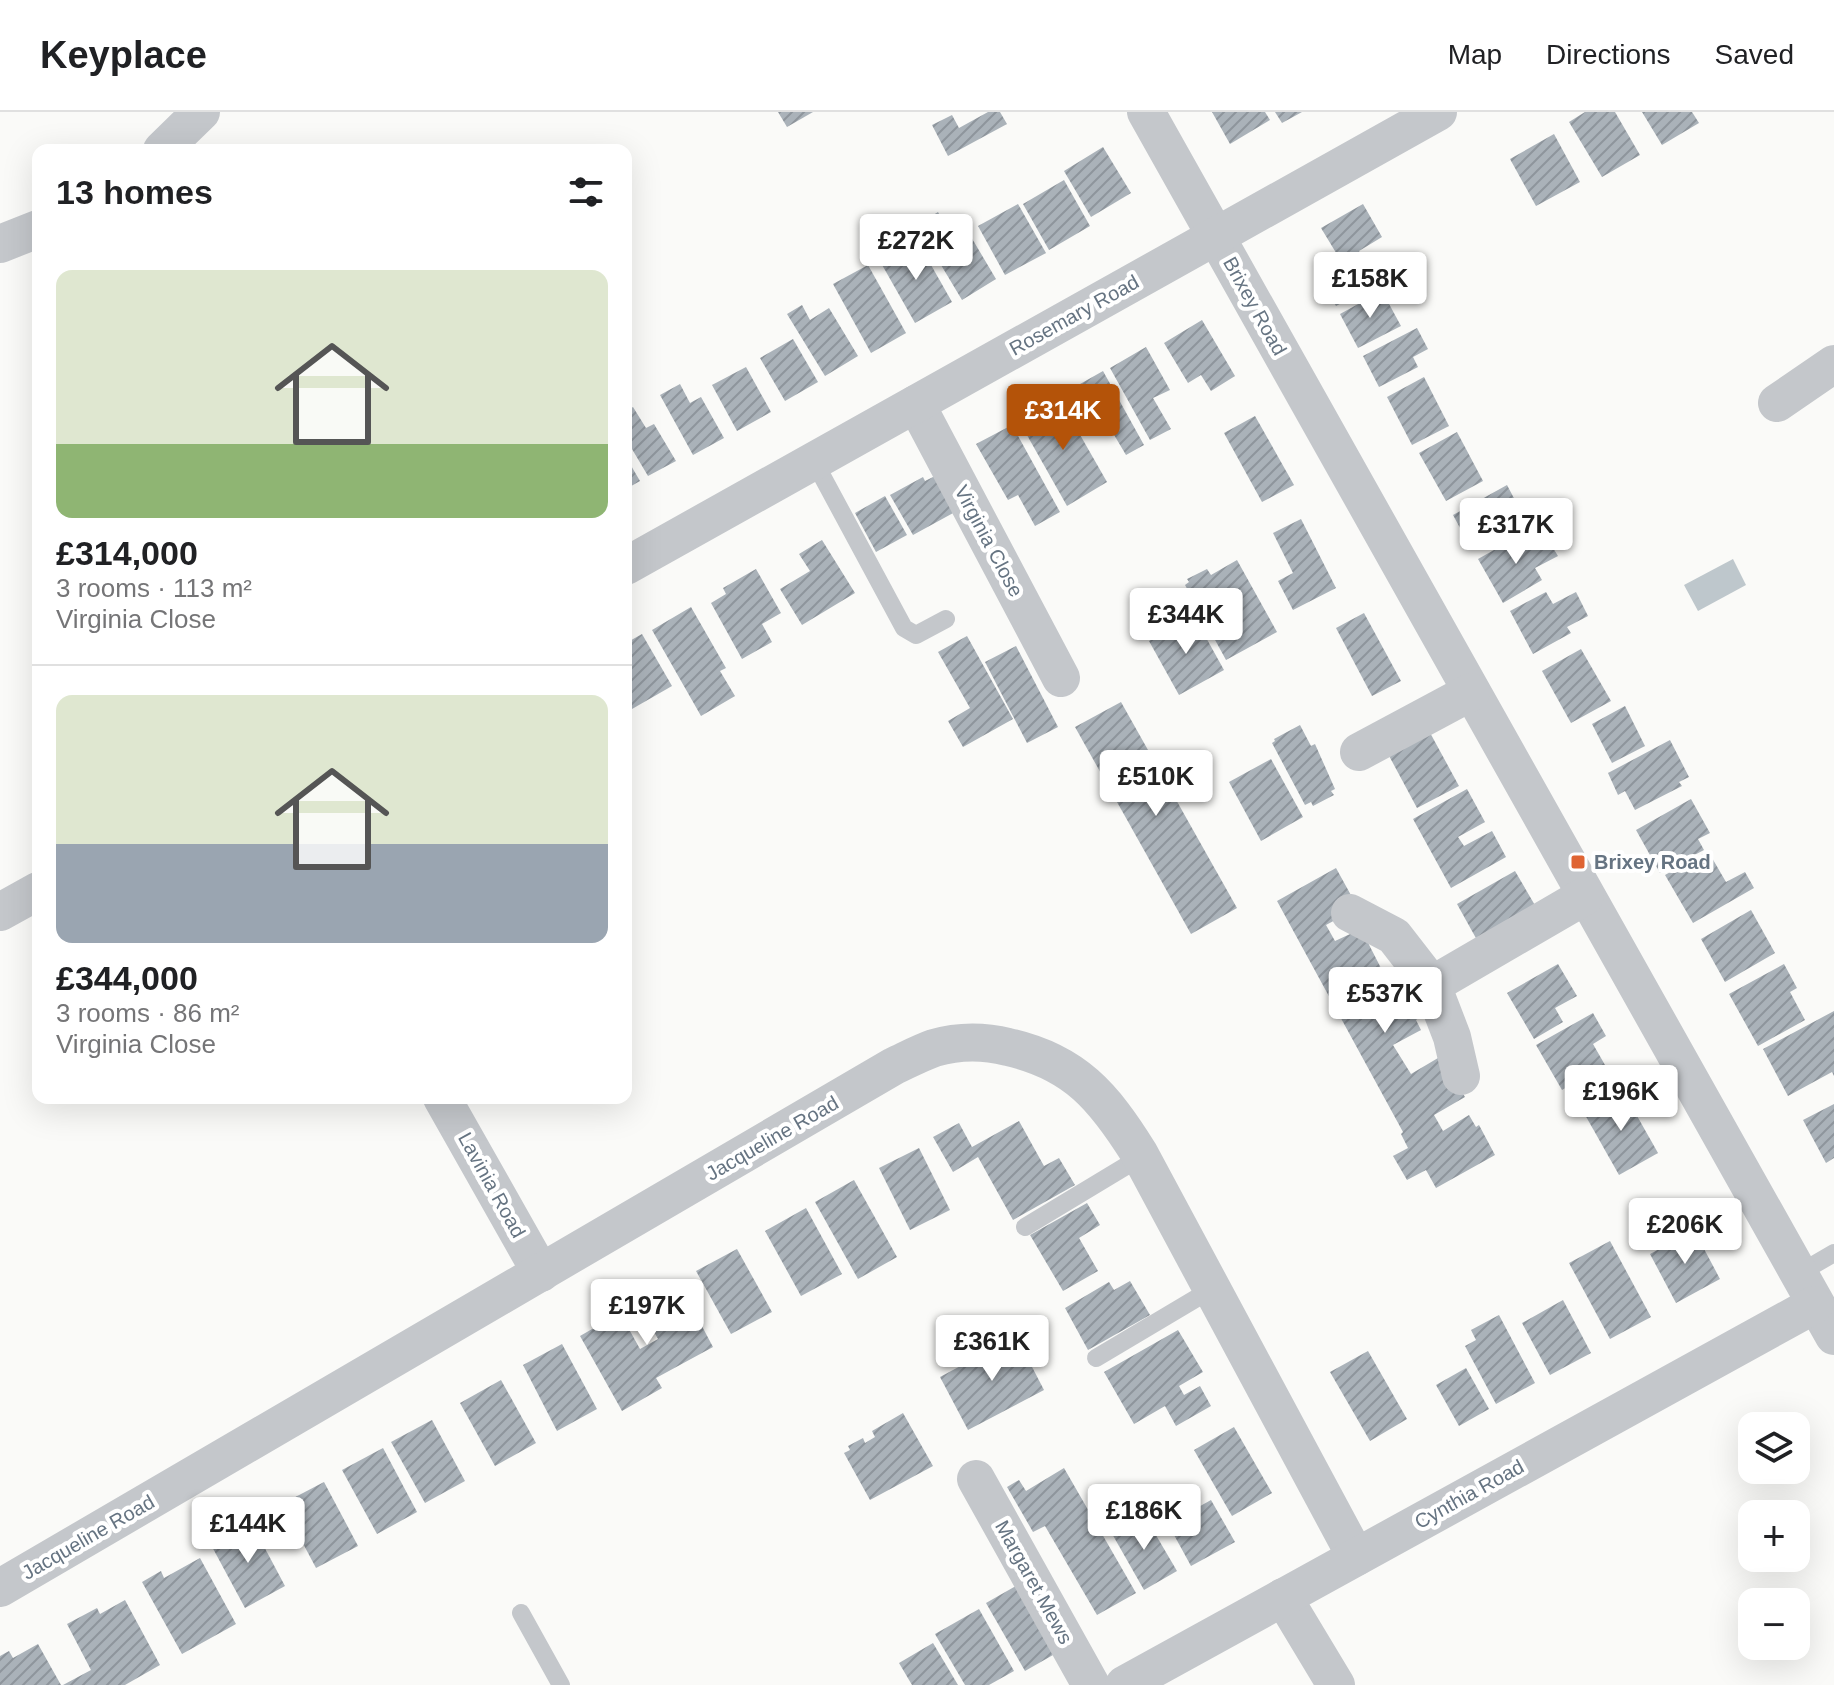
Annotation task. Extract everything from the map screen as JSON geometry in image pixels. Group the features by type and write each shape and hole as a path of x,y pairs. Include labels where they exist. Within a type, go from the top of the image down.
{"street":[{"path":"168,144 201,112"},
{"name":"Brixey Road","path":"1146,112 1815,1305"},
{"name":"Rosemary Road","path":"632,563 1438,112"},
{"path":"0,244 32,231"},
{"path":"1777,403 1834,364"},
{"name":"Virginia Close","path":"916,404 1061,678"},
{"path":"1359,752 1471,692"},
{"path":"0,912 32,894"},
{"path":"1432,985 1585,896"},
{"path":"1350,913 1394,936 1432,985 1452,1037 1461,1076"},
{"name":"Jacqueline Road","path":"0,1588 894,1066 933,1048 961,1043 992,1043 1048,1058 1069,1071 1106,1105 1141,1157 1356,1557"},
{"name":"Lavinia Road","path":"445,1104 541,1273"},
{"name":"Cynthia Road","path":"1124,1685 1815,1305"},
{"name":"Margaret Mews","path":"976,1479 1091,1685"},
{"path":"1283,1597 1336,1685"}],"lane":[{"path":"814,461 904,628 916,635 946,619"},
{"path":"1025,1227 1141,1157"},
{"path":"1815,1305 1834,1253"},
{"path":"1096,1358 1212,1289"},
{"path":"521,1613 561,1685"}],"shaded area":[{"path":"1733,559 1746,585 1698,611 1684,585"}],"building":[{"path":"778,112 813,112 787,127"},
{"path":"988,112 1000,112 1007,124 948,156 932,125 952,115 959,128"},
{"path":"1212,112 1265,112 1270,120 1230,144"},
{"path":"1275,112 1302,112 1282,123"},
{"path":"1585,112 1615,112 1640,155 1602,177 1569,122"},
{"path":"1642,112 1692,112 1699,123 1662,145"},
{"path":"1554,134 1580,182 1536,206 1510,159"},
{"path":"1103,147 1131,193 1091,217 1064,171"},
{"path":"1064,180 1090,226 1049,250 1023,204"},
{"path":"1018,204 1046,253 1005,275 978,226"},
{"path":"1363,204 1382,237 1359,251 1377,284 1336,306 1318,274 1341,261 1321,228"},
{"path":"938,212 947,229 961,220 996,279 962,300 917,225"},
{"path":"918,242 952,302 915,323 881,263"},
{"path":"868,265 906,333 871,353 833,284"},
{"path":"1382,291 1401,326 1358,348 1340,314"},
{"path":"802,305 810,320 829,308 858,356 825,376 787,314"},
{"path":"1202,320 1235,376 1211,391 1201,375 1188,383 1164,343"},
{"path":"1417,328 1428,349 1413,357 1418,367 1379,387 1363,356"},
{"path":"793,339 818,382 785,401 760,358"},
{"path":"1146,347 1170,390 1153,398 1171,429 1150,440 1110,368"},
{"path":"746,367 771,412 737,431 712,385"},
{"path":"1103,371 1144,445 1126,455 1107,423 1088,433 1066,392"},
{"path":"1424,377 1449,426 1412,445 1387,397"},
{"path":"680,384 690,403 701,397 724,438 693,455 660,395"},
{"path":"1059,398 1107,482 1067,506 1019,421"},
{"path":"632,408 646,428 654,424 676,461 648,476 632,449"},
{"path":"1255,416 1294,485 1262,502 1224,433"},
{"path":"1012,425 1060,512 1035,526 1018,495 1008,500 976,444"},
{"path":"1457,432 1483,481 1446,501 1419,453"},
{"path":"632,467 640,481 632,486"},
{"path":"935,476 955,512 913,535 890,495 923,477 925,481"},
{"path":"1507,485 1526,521 1505,532 1498,520 1465,537 1453,515"},
{"path":"885,496 907,535 876,552 855,513"},
{"path":"1301,519 1336,588 1293,610 1278,581 1293,573 1273,533"},
{"path":"1545,535 1558,556 1535,568 1542,580 1503,603 1478,559 1517,537 1523,548"},
{"path":"822,540 855,593 802,625 780,589 810,571 799,554"},
{"path":"1237,560 1277,632 1226,660 1185,585 1189,582 1187,579 1207,569 1211,575"},
{"path":"756,569 781,613 762,624 772,642 742,659 711,603 726,594 723,588"},
{"path":"1546,592 1553,604 1576,592 1588,616 1567,627 1571,633 1533,654 1510,611"},
{"path":"691,607 726,668 720,671 735,696 701,716 652,630"},
{"path":"1364,613 1401,681 1372,696 1336,628"},
{"path":"1194,616 1224,670 1179,695 1149,641"},
{"path":"642,634 672,686 632,709 632,640"},
{"path":"967,636 1013,719 963,747 948,721 970,708 938,652"},
{"path":"1016,646 1058,727 1027,743 985,662"},
{"path":"1581,649 1611,701 1571,723 1542,671"},
{"path":"1121,702 1237,908 1191,934 1075,727"},
{"path":"1625,706 1645,746 1612,763 1592,724"},
{"path":"1300,725 1311,746 1315,744 1335,789 1331,791 1334,795 1313,806 1311,802 1305,805 1272,743"},
{"path":"1428,729 1459,786 1417,808 1387,752"},
{"path":"1670,740 1689,777 1679,782 1682,786 1635,810 1625,791 1618,795 1608,773"},
{"path":"1271,759 1303,817 1261,841 1229,782"},
{"path":"1467,789 1485,822 1458,837 1464,846 1492,831 1506,857 1451,888 1413,819"},
{"path":"1691,799 1710,833 1698,839 1704,850 1660,873 1636,830"},
{"path":"1708,851 1726,882 1745,872 1754,888 1693,923 1665,875"},
{"path":"1336,868 1352,897 1352,911 1326,925 1335,941 1361,929 1385,976 1363,988 1369,1000 1404,980 1423,1015 1416,1020 1421,1030 1393,1045 1411,1074 1438,1058 1448,1068 1465,1097 1434,1115 1443,1131 1469,1115 1476,1127 1479,1125 1495,1155 1436,1188 1426,1170 1407,1180 1393,1156 1408,1148 1401,1134 1403,1132 1277,901"},
{"path":"1515,871 1536,907 1477,940 1457,904"},
{"path":"1751,910 1775,953 1725,982 1701,939"},
{"path":"1558,964 1577,996 1555,1008 1563,1022 1534,1039 1507,993"},
{"path":"1784,964 1797,988 1790,992 1805,1020 1758,1046 1729,994"},
{"path":"1834,1011 1834,1076 1832,1072 1788,1096 1763,1049"},
{"path":"1593,1013 1606,1036 1593,1044 1605,1065 1562,1090 1536,1045"},
{"path":"1623,1091 1658,1153 1619,1175 1584,1113"},
{"path":"1834,1104 1834,1158 1826,1163 1803,1120"},
{"path":"1019,1121 1044,1166 1059,1158 1075,1185 1013,1220 978,1157 953,1172 933,1137 959,1123 972,1147"},
{"path":"919,1148 950,1210 910,1230 879,1168"},
{"path":"854,1180 897,1257 858,1279 815,1202"},
{"path":"1087,1203 1100,1225 1079,1238 1098,1271 1063,1291 1030,1235"},
{"path":"806,1208 842,1274 801,1296 765,1231"},
{"path":"1694,1230 1720,1279 1676,1303 1650,1254"},
{"path":"1610,1241 1651,1317 1610,1339 1569,1263"},
{"path":"737,1249 772,1312 731,1334 696,1271"},
{"path":"1130,1281 1150,1315 1088,1350 1065,1308 1109,1282 1114,1290"},
{"path":"679,1283 713,1347 656,1378 662,1388 622,1411 580,1336 620,1313 640,1349 658,1339 639,1305"},
{"path":"1563,1300 1591,1353 1550,1375 1522,1323"},
{"path":"1499,1315 1535,1383 1496,1404 1465,1346 1476,1340 1471,1330"},
{"path":"1178,1330 1203,1372 1179,1386 1184,1395 1200,1386 1211,1406 1176,1426 1165,1406 1134,1424 1104,1372"},
{"path":"1016,1336 1044,1390 968,1430 940,1377"},
{"path":"562,1344 597,1409 557,1431 523,1365"},
{"path":"1368,1351 1407,1419 1370,1441 1330,1372"},
{"path":"1466,1368 1489,1409 1459,1426 1436,1385"},
{"path":"501,1380 536,1443 495,1466 460,1403"},
{"path":"903,1413 933,1466 870,1500 844,1453 850,1450 848,1446 863,1438 865,1443 875,1437 872,1431"},
{"path":"432,1420 465,1481 425,1503 391,1442"},
{"path":"1234,1427 1272,1493 1232,1516 1194,1450"},
{"path":"383,1448 417,1512 377,1534 342,1470"},
{"path":"1064,1468 1136,1593 1097,1615 1045,1526 1033,1532 1007,1487 1019,1480 1026,1491"},
{"path":"324,1482 358,1546 316,1568 282,1504"},
{"path":"1211,1500 1235,1542 1191,1566 1168,1524"},
{"path":"1143,1513 1177,1571 1144,1590 1111,1532"},
{"path":"251,1522 285,1586 245,1608 210,1543"},
{"path":"200,1558 236,1624 182,1654 142,1582 161,1571 164,1578"},
{"path":"1021,1583 1060,1651 1025,1671 986,1603"},
{"path":"125,1600 160,1665 125,1685 63,1685 91,1670 67,1624 97,1608 100,1614"},
{"path":"979,1609 1014,1671 989,1685 965,1685 935,1634"},
{"path":"933,1643 958,1685 912,1685 899,1663"},
{"path":"38,1644 61,1685 0,1685 0,1656 9,1651 13,1658"}],"place":[{"name":"Brixey Road","path":"1578,862"}]}
